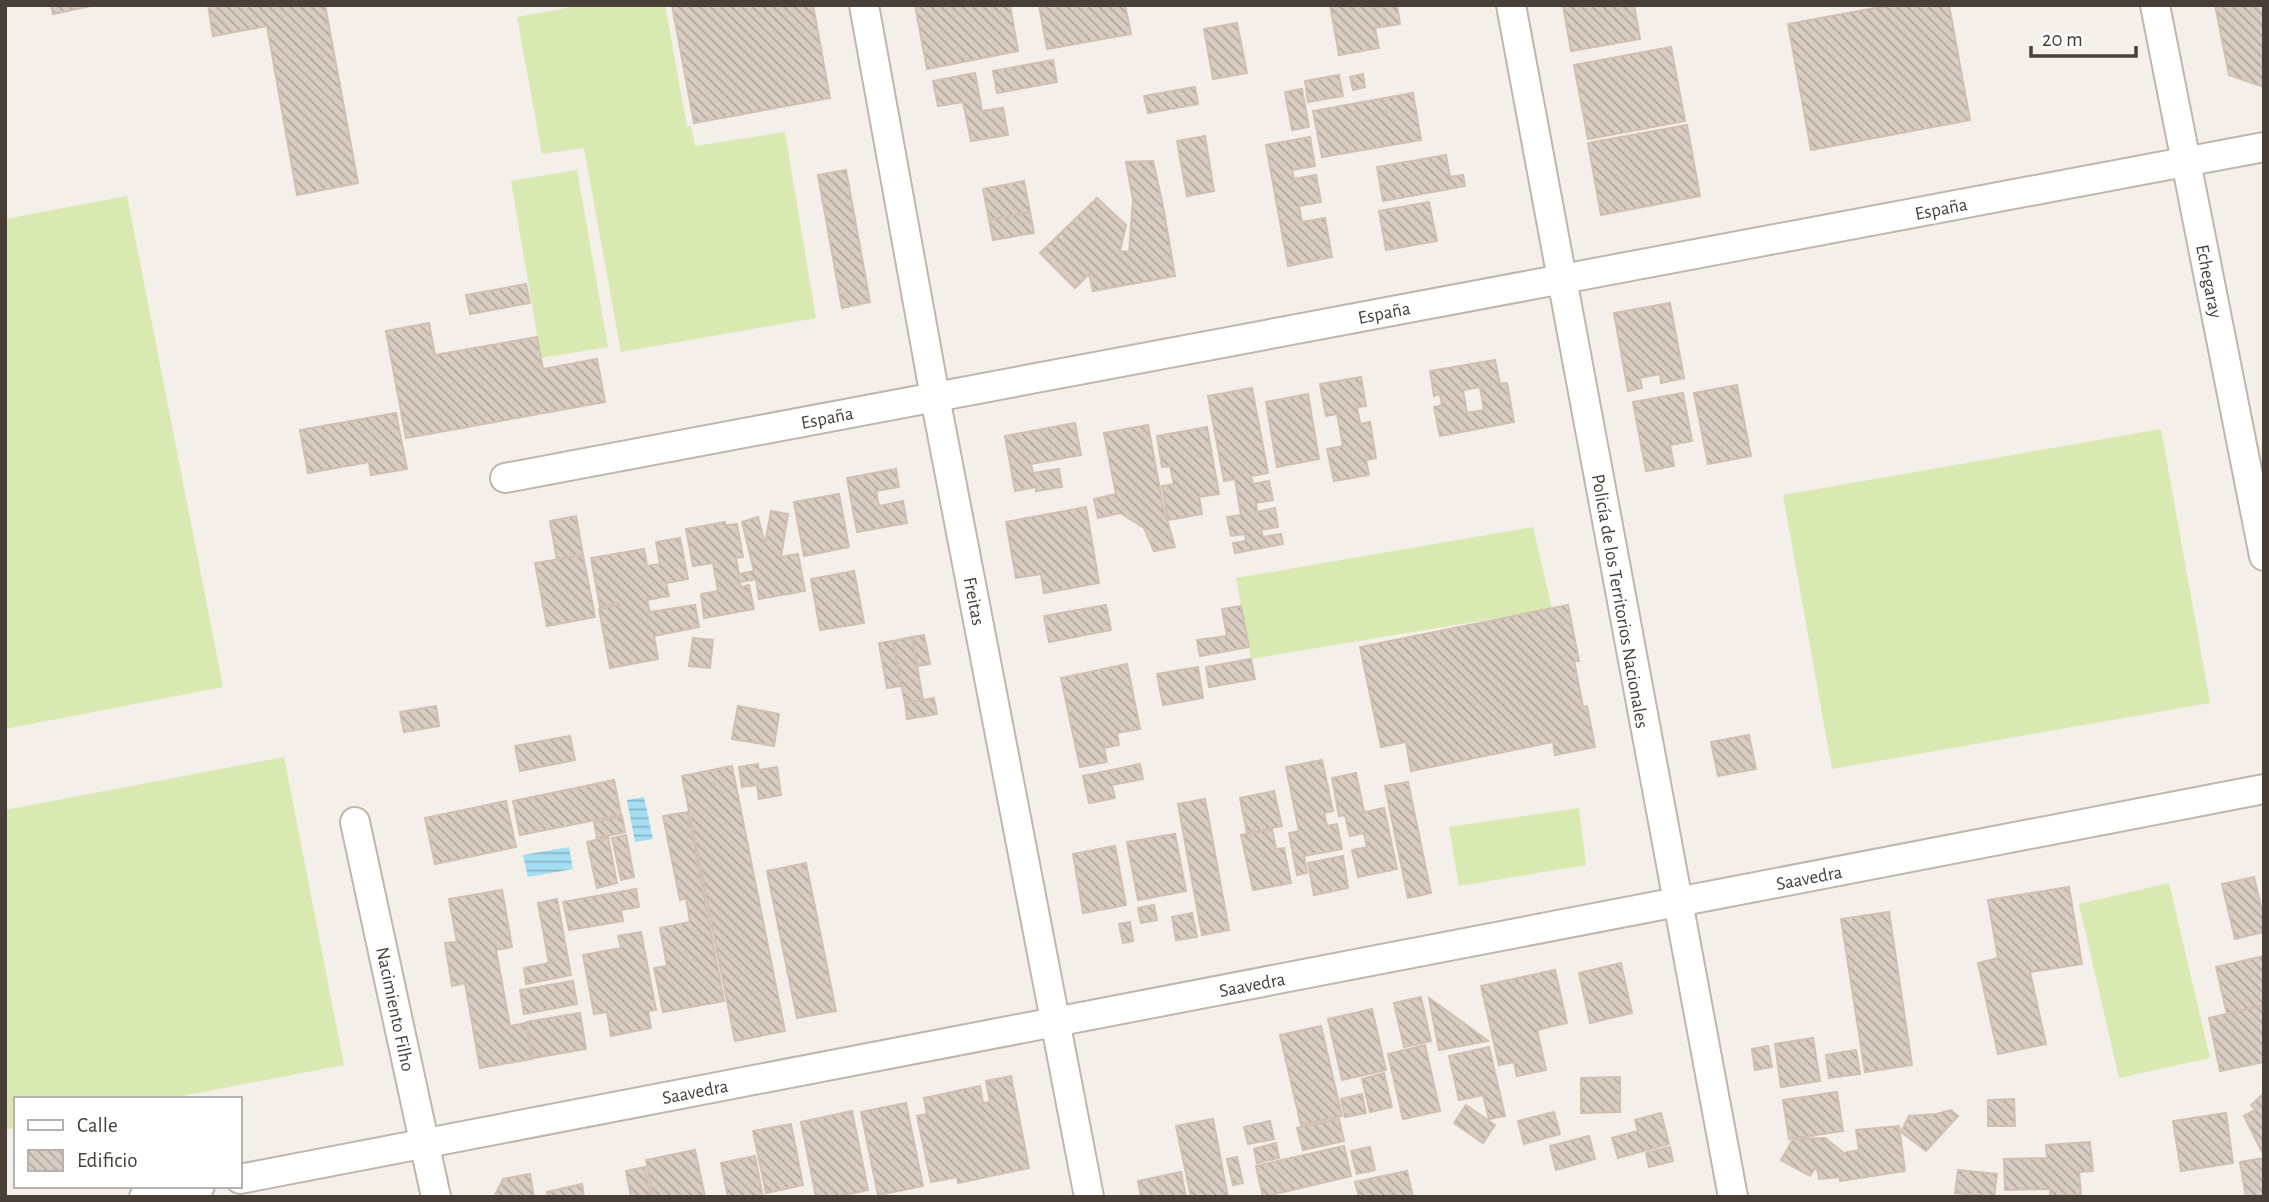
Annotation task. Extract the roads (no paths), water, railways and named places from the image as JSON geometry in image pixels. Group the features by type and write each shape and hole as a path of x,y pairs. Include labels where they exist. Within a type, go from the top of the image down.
{"street":[{"name":"Freitas","path":"864,5 935,397 1089,1197"},
{"name":"Policía de los Territorios Nacionales","path":"1511,5 1733,1197"},
{"name":"Echegaray","path":"2155,5 2264,556"},
{"name":"España","path":"505,478 2264,147"},
{"name":"Saavedra","path":"242,1179 2264,789"},
{"name":"Nacimiento Filho","path":"355,822 436,1197"},
{"path":"144,1197 190,1188"}],"water":[{"path":"644,797 653,839 635,842 627,800"},
{"path":"569,847 573,869 528,877 523,855"}]}
